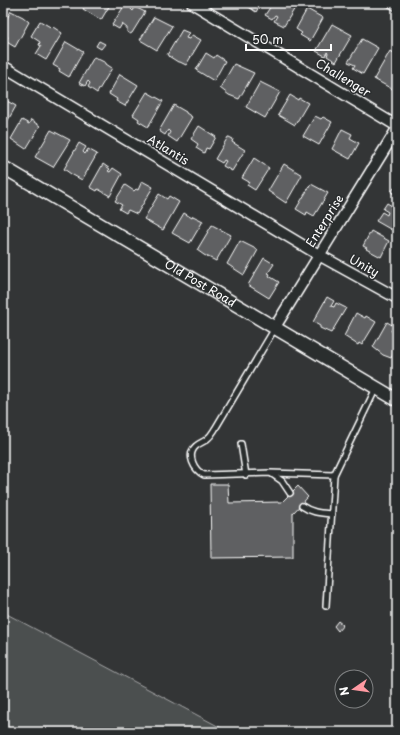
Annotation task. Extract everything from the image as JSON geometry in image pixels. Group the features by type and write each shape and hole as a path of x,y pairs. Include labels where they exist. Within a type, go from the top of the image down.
{"street":[{"name":"Challenger","path":"192,3 397,126"},
{"name":"Atlantis","path":"3,66 319,255"},
{"name":"Enterprise","path":"275,327 397,129"},
{"name":"Old Post Road","path":"3,167 397,400"},
{"name":"Unity","path":"319,255 397,298"}],"lane":[{"path":"275,327 216,428 208,438 196,446 193,450 192,463 204,476 270,473 334,475"},
{"path":"326,606 334,475 376,388"},
{"path":"241,444 246,475"},
{"path":"270,473 282,481 290,493"},
{"path":"302,506 311,512 332,514"}],"shaded area":[{"path":"3,612 229,732 3,732"}],"building":[{"path":"86,3 111,3 101,20 83,9"},
{"path":"126,3 132,7 131,9 133,11 135,7 145,12 130,34 127,32 127,28 122,24 119,29 112,25"},
{"path":"243,3 261,3 256,12"},
{"path":"273,3 298,3 284,26 274,21 277,16 275,15 272,19 265,15"},
{"path":"397,3 397,12 383,4"},
{"path":"307,9 323,18 310,41 300,35 302,33 296,29"},
{"path":"11,11 29,22 15,47 5,41 8,37 5,36 3,40 3,25"},
{"path":"154,17 172,26 157,50 140,40"},
{"path":"40,21 62,33 46,60 36,54 41,46 39,45 40,42 31,36"},
{"path":"332,24 352,35 336,62 327,56 327,52 325,56 316,51"},
{"path":"182,30 189,33 186,38 189,39 192,35 201,40 186,65 167,55"},
{"path":"362,39 378,48 363,74 353,68 355,65 348,62"},
{"path":"99,41 105,44 101,49 96,46"},
{"path":"66,42 83,52 69,77 53,65"},
{"path":"390,51 397,55 397,81 392,89 374,79"},
{"path":"206,53 214,58 216,55 225,61 214,81 196,70"},
{"path":"94,57 112,68 97,93 88,87 90,83 88,81 85,86 79,83"},
{"path":"234,64 254,73 239,99 229,95 220,88"},
{"path":"120,74 138,85 125,106 116,101 117,99 109,94"},
{"path":"260,82 280,92 265,118 246,107"},
{"path":"147,92 163,101 148,127 138,121 139,119 133,115"},
{"path":"290,95 298,100 299,98 308,103 295,125 278,115"},
{"path":"7,101 16,106 3,129 3,104 5,105"},
{"path":"174,105 192,117 177,142 168,136 170,132 168,130 165,135 159,131"},
{"path":"315,116 321,119 323,117 332,122 319,145 303,136"},
{"path":"22,120 29,124 31,120 40,126 26,149 11,139"},
{"path":"199,126 216,137 209,149 206,148 204,153 196,148 198,144 191,139"},
{"path":"342,129 352,134 350,138 359,143 350,159 332,149"},
{"path":"51,130 70,140 53,167 35,157"},
{"path":"228,137 233,139 232,142 245,150 232,171 223,166 226,161 224,160 222,163 215,159"},
{"path":"79,143 86,147 83,152 85,154 88,149 97,154 82,180 64,169"},
{"path":"254,158 269,168 255,190 247,185 249,182 242,178"},
{"path":"103,164 110,169 108,171 110,172 113,168 122,174 110,196 98,189 97,191 90,187"},
{"path":"284,164 302,175 286,203 268,191"},
{"path":"142,181 153,187 137,214 128,210 126,213 119,209 122,205 115,201 125,185 134,191 136,189 138,190"},
{"path":"311,184 328,193 314,216 307,212 306,215 296,209"},
{"path":"397,184 397,196 391,192"},
{"path":"159,194 167,199 169,196 179,202 163,230 144,219"},
{"path":"387,203 397,209 397,233 376,221 382,212 387,215 388,212 383,209"},
{"path":"184,213 192,218 193,216 203,221 190,243 172,233"},
{"path":"212,225 231,235 216,261 197,250"},
{"path":"371,231 389,241 381,257 363,246"},
{"path":"240,241 258,250 244,275 227,264"},
{"path":"264,258 274,264 268,273 270,274 269,276 279,282 269,298 248,285"},
{"path":"327,297 334,301 331,306 334,307 336,303 346,308 331,333 320,328 320,326 313,322"},
{"path":"356,313 365,318 366,316 376,322 362,345 359,343 358,345 344,336"},
{"path":"387,322 394,326 391,331 394,332 397,327 397,348 391,358 383,355 373,347"},
{"path":"210,484 228,484 229,503 282,502 298,486 308,497 293,513 293,557 211,558"},
{"path":"338,621 343,625 338,631 334,626"}]}
